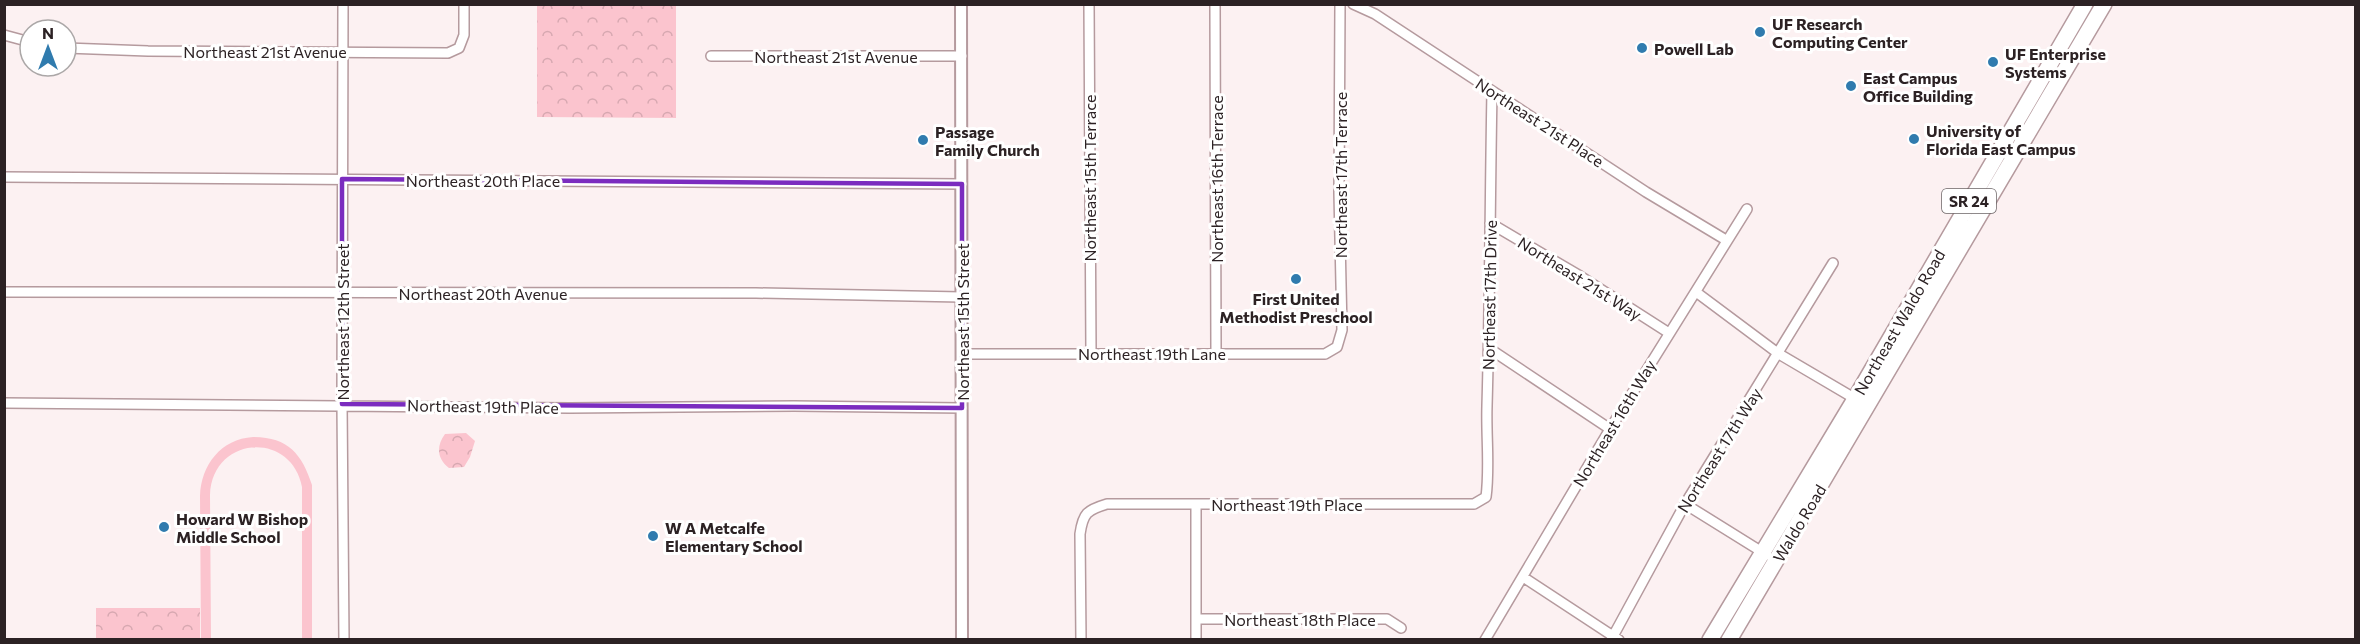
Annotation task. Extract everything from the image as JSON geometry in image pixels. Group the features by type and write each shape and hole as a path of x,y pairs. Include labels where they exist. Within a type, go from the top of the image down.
{"highway":[{"name":"Northeast Waldo Road","path":"1710,639 1855,399 2085,4"},
{"name":"Northeast Waldo Road","path":"1869,407 2104,4"},
{"name":"Waldo Road","path":"1730,639 1869,407"}],"street":[{"name":"Northeast 12th Street","path":"343,4 344,639"},
{"name":"Northeast 21st Avenue","path":"78,48 448,53 459,48 464,34 464,4"},
{"name":"Northeast 15th Street","path":"961,4 962,639"},
{"name":"Northeast 15th Terrace","path":"1089,4 1088,227 1091,352"},
{"name":"Northeast 16th Terrace","path":"1215,4 1216,353"},
{"name":"Northeast 17th Terrace","path":"1338,344 1342,330 1339,193 1340,4"},
{"name":"Northeast 21st Place","path":"1353,4 1375,14 1549,126 1646,192 1726,240"},
{"name":"Northeast 21st Avenue","path":"711,56 962,56"},
{"name":"Northeast 17th Drive","path":"1486,497 1489,476 1487,408 1490,349 1492,91"},
{"name":"Northeast 20th Place","path":"4,177 962,184"},
{"name":"Northeast 16th Way","path":"1485,639 1610,429 1747,209"},
{"name":"Northeast 21st Way","path":"1490,223 1580,276 1669,333"},
{"name":"Northeast 17th Way","path":"1614,638 1685,504 1833,263"},
{"name":"Northeast 20th Avenue","path":"4,292 732,293 961,297"},
{"path":"1696,292 1779,354 1869,407"},
{"name":"Northeast 19th Lane","path":"962,354 1091,352 1325,354 1338,344"},
{"path":"1490,349 1610,429"},
{"name":"Northeast 19th Place","path":"4,403 342,404 570,408 794,406 962,408"},
{"name":"Northeast 19th Place","path":"1081,639 1080,534 1082,519 1090,509 1107,504 1474,504 1486,497"},
{"path":"1196,504 1196,639"},
{"path":"1685,504 1776,561"},
{"path":"1523,578 1614,638"},
{"name":"Northeast 18th Place","path":"1196,619 1387,619 1401,628"}],"highlighted area":[{"path":"342,179 962,184 962,408 342,404"}],"green space":[{"path":"537,5 676,5 676,118 537,117"},
{"path":"466,433 475,441 470,457 464,467 449,468 440,456 440,443 445,434"},
{"path":"253,437 276,440 292,449 303,464 312,485 312,639 302,639 302,487 295,469 283,456 269,449 253,448 237,452 224,461 214,475 210,495 211,639 201,639 201,485 209,464 222,448"},
{"path":"96,608 200,608 200,639 96,639"}],"place":[{"name":"UF Research Computing Center","path":"1760,32"},
{"name":"Powell Lab","path":"1642,48"},
{"name":"UF Enterprise Systems","path":"1993,62"},
{"name":"East Campus Office Building","path":"1851,86"},
{"name":"University of Florida East Campus","path":"1914,139"},
{"name":"Passage Family Church","path":"923,140"},
{"name":"First United Methodist Preschool","path":"1296,279"},
{"name":"Howard W Bishop Middle School","path":"164,527"},
{"name":"W A Metcalfe Elementary School","path":"653,536"}]}
